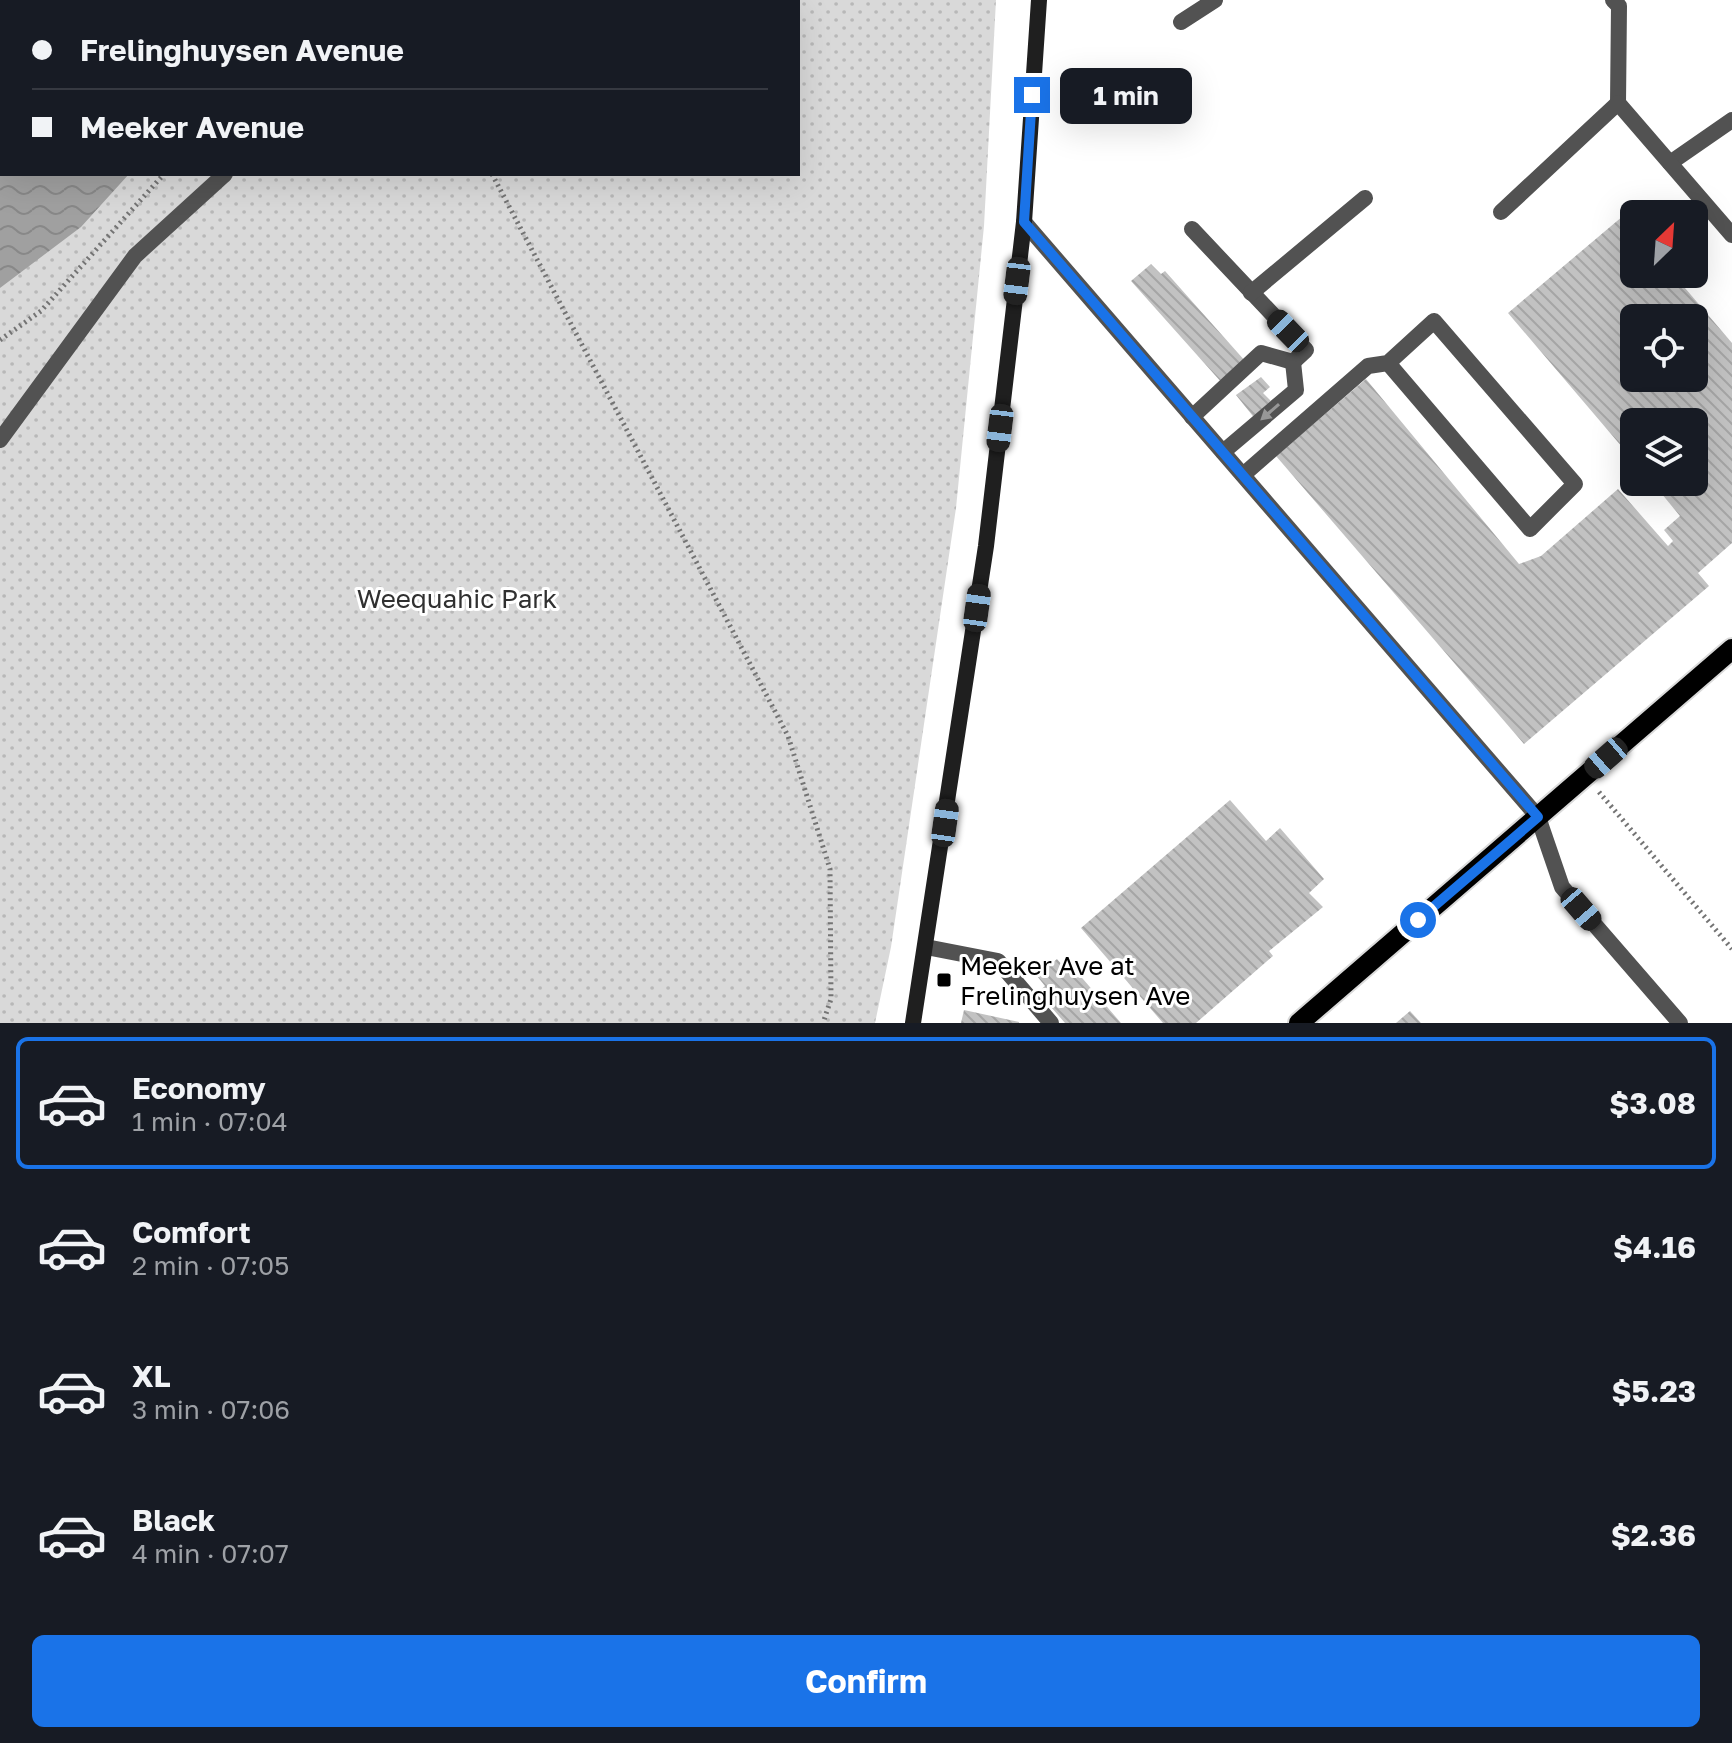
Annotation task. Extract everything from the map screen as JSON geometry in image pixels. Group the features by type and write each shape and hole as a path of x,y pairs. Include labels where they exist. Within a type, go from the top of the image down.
{"main road":[{"path":"913,1023 986,546 1024,222 1039,0"},
{"path":"1299,1023 1732,649"}],"street":[{"path":"1181,22 1215,0"},
{"path":"1613,0 1619,6 1618,103 1732,235"},
{"path":"1501,212 1618,103"},
{"path":"1670,163 1732,120"},
{"path":"0,440 135,256 223,176"},
{"path":"1251,293 1365,198"},
{"path":"1024,222 1538,817 1562,887 1680,1023"},
{"path":"1192,229 1306,350 1293,362"},
{"path":"1243,475 1368,366 1388,363 1434,321 1575,484 1530,529 1388,363"},
{"path":"1192,417 1261,353 1293,362"},
{"path":"1223,452 1296,390 1293,362"},
{"path":"926,947 998,961 1051,1023"}],"path":[{"path":"0,340 41,311 162,176"},
{"path":"493,176 788,736 830,869 831,999 823,1023"},
{"path":"1585,776 1732,949"}],"green space":[{"name":"Weequahic Park","path":"800,0 996,0 984,226 956,508 891,947 875,1023 0,1023 0,176 800,176"}],"water":[{"path":"0,176 127,176 81,227 0,288"}],"building":[{"path":"1620,219 1620,288 1685,288 1699,304 1620,304 1620,392 1708,392 1708,315 1732,343 1732,543 1698,573 1709,586 1524,744 1276,456 1366,379 1519,564 1541,556 1618,489 1620,496 1624,496 1668,546 1673,541 1664,530 1680,516 1664,496 1708,496 1708,408 1620,408 1620,445 1508,313"},
{"path":"1151,264 1161,274 1165,271 1246,362 1222,383 1131,281"},
{"path":"1261,377 1270,387 1263,393 1273,403 1256,420 1236,395"},
{"path":"1230,800 1266,841 1280,828 1324,879 1309,893 1323,907 1269,951 1273,956 1196,1023 1163,1023 1081,928"},
{"path":"1057,959 1065,968 1070,964 1121,1023 1065,1023 1038,992 1045,986 1037,976"},
{"path":"964,1010 1019,1022 1019,1023 961,1023"},
{"path":"1410,1011 1421,1023 1396,1023"}],"place":[{"name":"Meeker Ave at Frelinghuysen Ave","path":"944,980"}],"route":[{"path":"1032,95 1024,222 1538,817 1418,920"}]}
